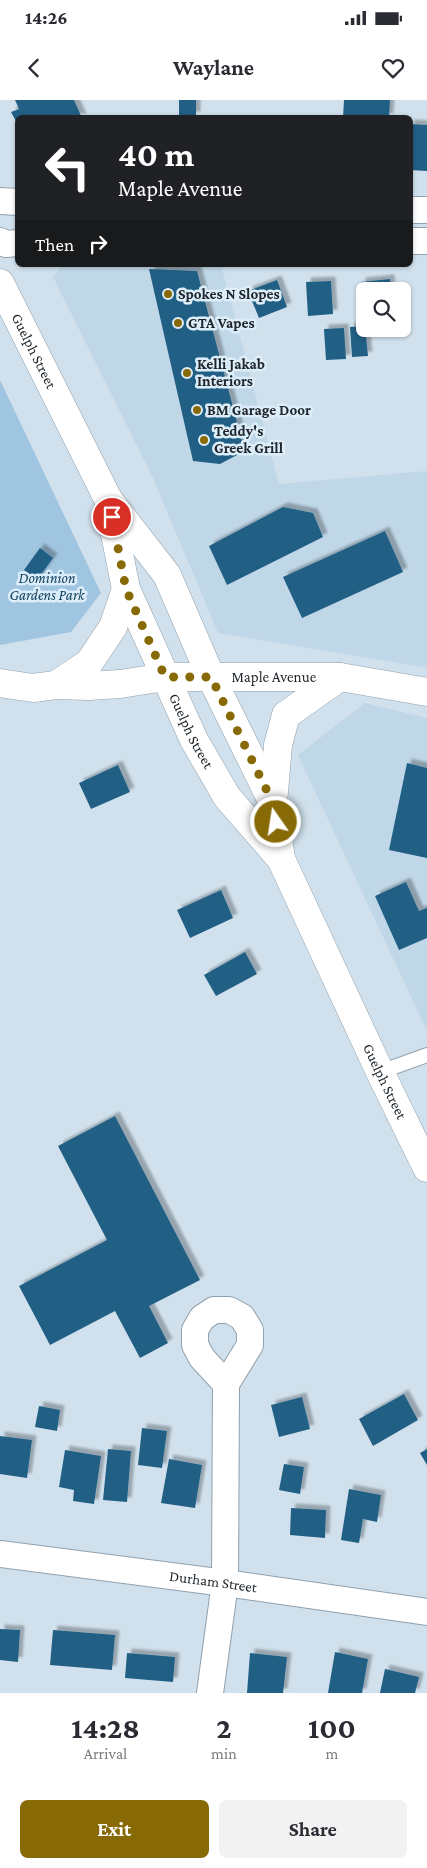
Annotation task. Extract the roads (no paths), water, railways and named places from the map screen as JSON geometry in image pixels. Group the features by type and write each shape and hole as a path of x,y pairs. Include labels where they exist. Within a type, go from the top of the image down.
{"main road":[{"name":"Guelph Street","path":"0,283 108,499 167,575 211,677 273,803 281,860"},
{"name":"Guelph Street","path":"108,499 126,589 194,740 227,797 281,860 380,1072 419,1133 427,1168"},
{"path":"56,685 89,662 113,627 126,589"},
{"name":"Maple Avenue","path":"0,683 33,688 56,685 104,685 165,677 340,678 427,692"},
{"path":"273,803 278,745 286,715 340,678"}],"street":[{"path":"0,201 15,202"},
{"path":"413,210 427,210"},
{"path":"0,241 6,244 15,243"},
{"path":"413,241 427,241"},
{"path":"210,1693 225,1583 226,1384"},
{"name":"Durham Street","path":"0,1554 225,1583 427,1612"}],"lane":[{"path":"380,1072 427,1054"}],"place":[{"name":"Spokes N Slopes","path":"168,294"},
{"name":"GTA Vapes","path":"178,323"},
{"name":"Kelli Jakab Interiors","path":"187,373"},
{"name":"BM Garage Door","path":"197,410"},
{"name":"Teddy's Greek Grill","path":"204,440"}],"park label":[{"name":"Dominion Gardens Park","path":"47,586"}]}
